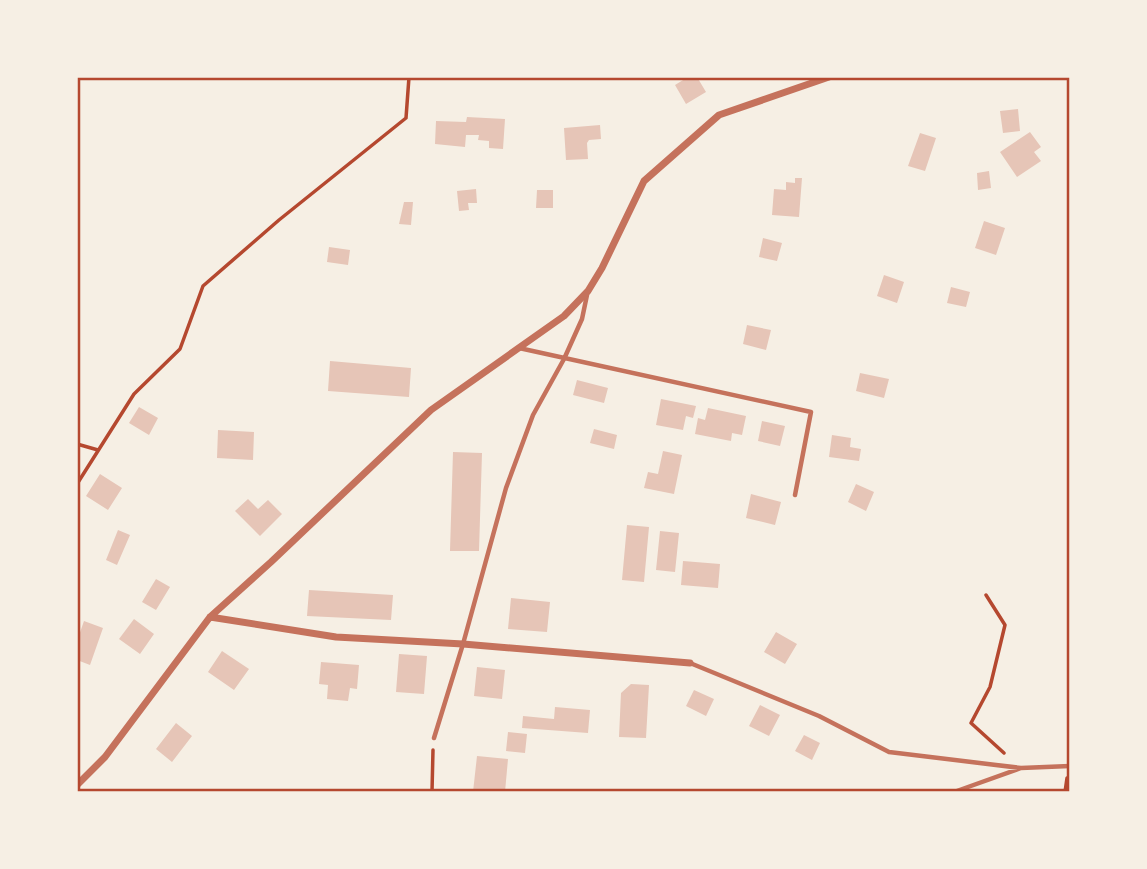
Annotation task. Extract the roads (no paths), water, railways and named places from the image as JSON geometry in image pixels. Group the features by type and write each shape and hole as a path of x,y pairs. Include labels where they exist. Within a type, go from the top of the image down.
{"street":[{"path":"77,785 105,757 210,617 431,410 564,316 588,290 602,268 644,181 719,116 829,77"},
{"path":"210,617 335,637 463,644 690,663"}],"lane":[{"path":"434,738 506,488 533,415 564,359 582,319 588,290"},
{"path":"518,348 811,412 795,495"},
{"path":"690,663 819,716 888,752 1021,768 1070,766"},
{"path":"954,792 1021,768"}]}
